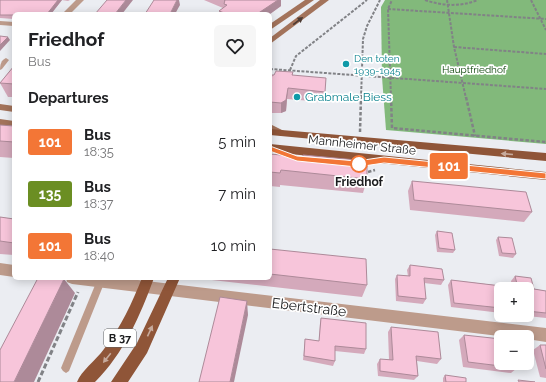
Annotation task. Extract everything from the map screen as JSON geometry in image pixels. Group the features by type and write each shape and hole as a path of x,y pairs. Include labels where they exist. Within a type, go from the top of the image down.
{"main road":[{"path":"272,27 310,0"},
{"path":"272,40 325,0"},
{"path":"0,107 12,109"},
{"path":"0,122 12,124"},
{"path":"272,128 281,133"},
{"name":"Mannheimer Straße","path":"272,132 546,157"},
{"name":"Mannheimer Straße","path":"272,148 546,176"},
{"name":"B 37","path":"84,382 110,355 128,325 147,282"},
{"name":"B 37","path":"122,380 144,344 171,284"}],"street":[{"path":"68,12 80,0"},
{"path":"0,23 12,24"},
{"path":"0,269 12,271"},
{"name":"Ebertstraße","path":"86,280 101,282 147,282 171,284 546,335"}],"lane":[{"path":"0,68 6,60"},
{"path":"272,149 297,159 304,159"},
{"path":"334,162 357,164 384,160"},
{"path":"66,368 101,282"}],"path":[{"path":"290,70 296,56 367,0"},
{"path":"360,132 363,39 367,26 380,0"},
{"path":"392,0 388,9 389,78 392,128 546,142"},
{"path":"425,0 447,5 465,4 478,0"},
{"path":"447,0 454,47 475,136"},
{"path":"531,0 546,30"},
{"path":"388,9 546,19"},
{"path":"454,47 546,54"},
{"path":"272,68 546,89"},
{"path":"38,382 78,292"}],"green space":[{"name":"Hauptfriedhof","path":"385,0 546,0 546,144 386,130 382,77 381,7"}],"building":[{"path":"0,0 58,0 49,12 12,12 12,15 0,15"},
{"path":"107,0 126,0 117,12 97,12"},
{"path":"154,0 177,0 171,12 146,12"},
{"path":"225,0 278,0 260,12 219,11 227,5 224,4"},
{"path":"0,36 8,37 0,45"},
{"path":"12,68 12,84 0,83"},
{"path":"276,71 293,72 292,75 326,78 325,92 288,88 286,100 281,103 272,102 272,75 274,75"},
{"path":"0,125 12,126 12,142 0,141"},
{"path":"272,154 303,157 303,155 367,161 367,179 281,170 280,173 272,172"},
{"path":"412,181 526,192 532,212 414,200"},
{"path":"0,217 12,219 12,243 0,241"},
{"path":"437,231 452,233 455,250 439,248"},
{"path":"498,237 512,238 516,254 502,253"},
{"path":"272,249 366,259 367,285 272,274"},
{"path":"410,265 442,269 444,280 424,278 426,299 398,296 397,275 410,276"},
{"path":"515,276 531,278 532,282 516,282"},
{"path":"37,280 64,280 14,382 0,382 0,350"},
{"path":"451,280 494,285 494,307 454,303"},
{"path":"534,289 546,291 546,313 534,312"},
{"path":"220,297 247,301 230,382 199,382"},
{"path":"321,318 366,323 366,349 335,346 335,361 304,356 305,339 319,341"},
{"path":"391,327 438,332 441,359 416,356 418,376 380,371 380,359 393,360"},
{"path":"464,335 494,338 494,365 468,362"},
{"path":"540,345 546,345 546,369"},
{"path":"445,375 466,378 466,382 446,382"},
{"path":"518,380 535,382 519,382"}],"bus line":[{"name":"101","path":"272,149 297,159 357,164 384,160 546,176"}],"place":[{"name":"Den toten 1939-1945","path":"346,64"},
{"name":"Grabmale Biess","path":"297,97"},
{"name":"Friedhof","path":"359,164"}]}
